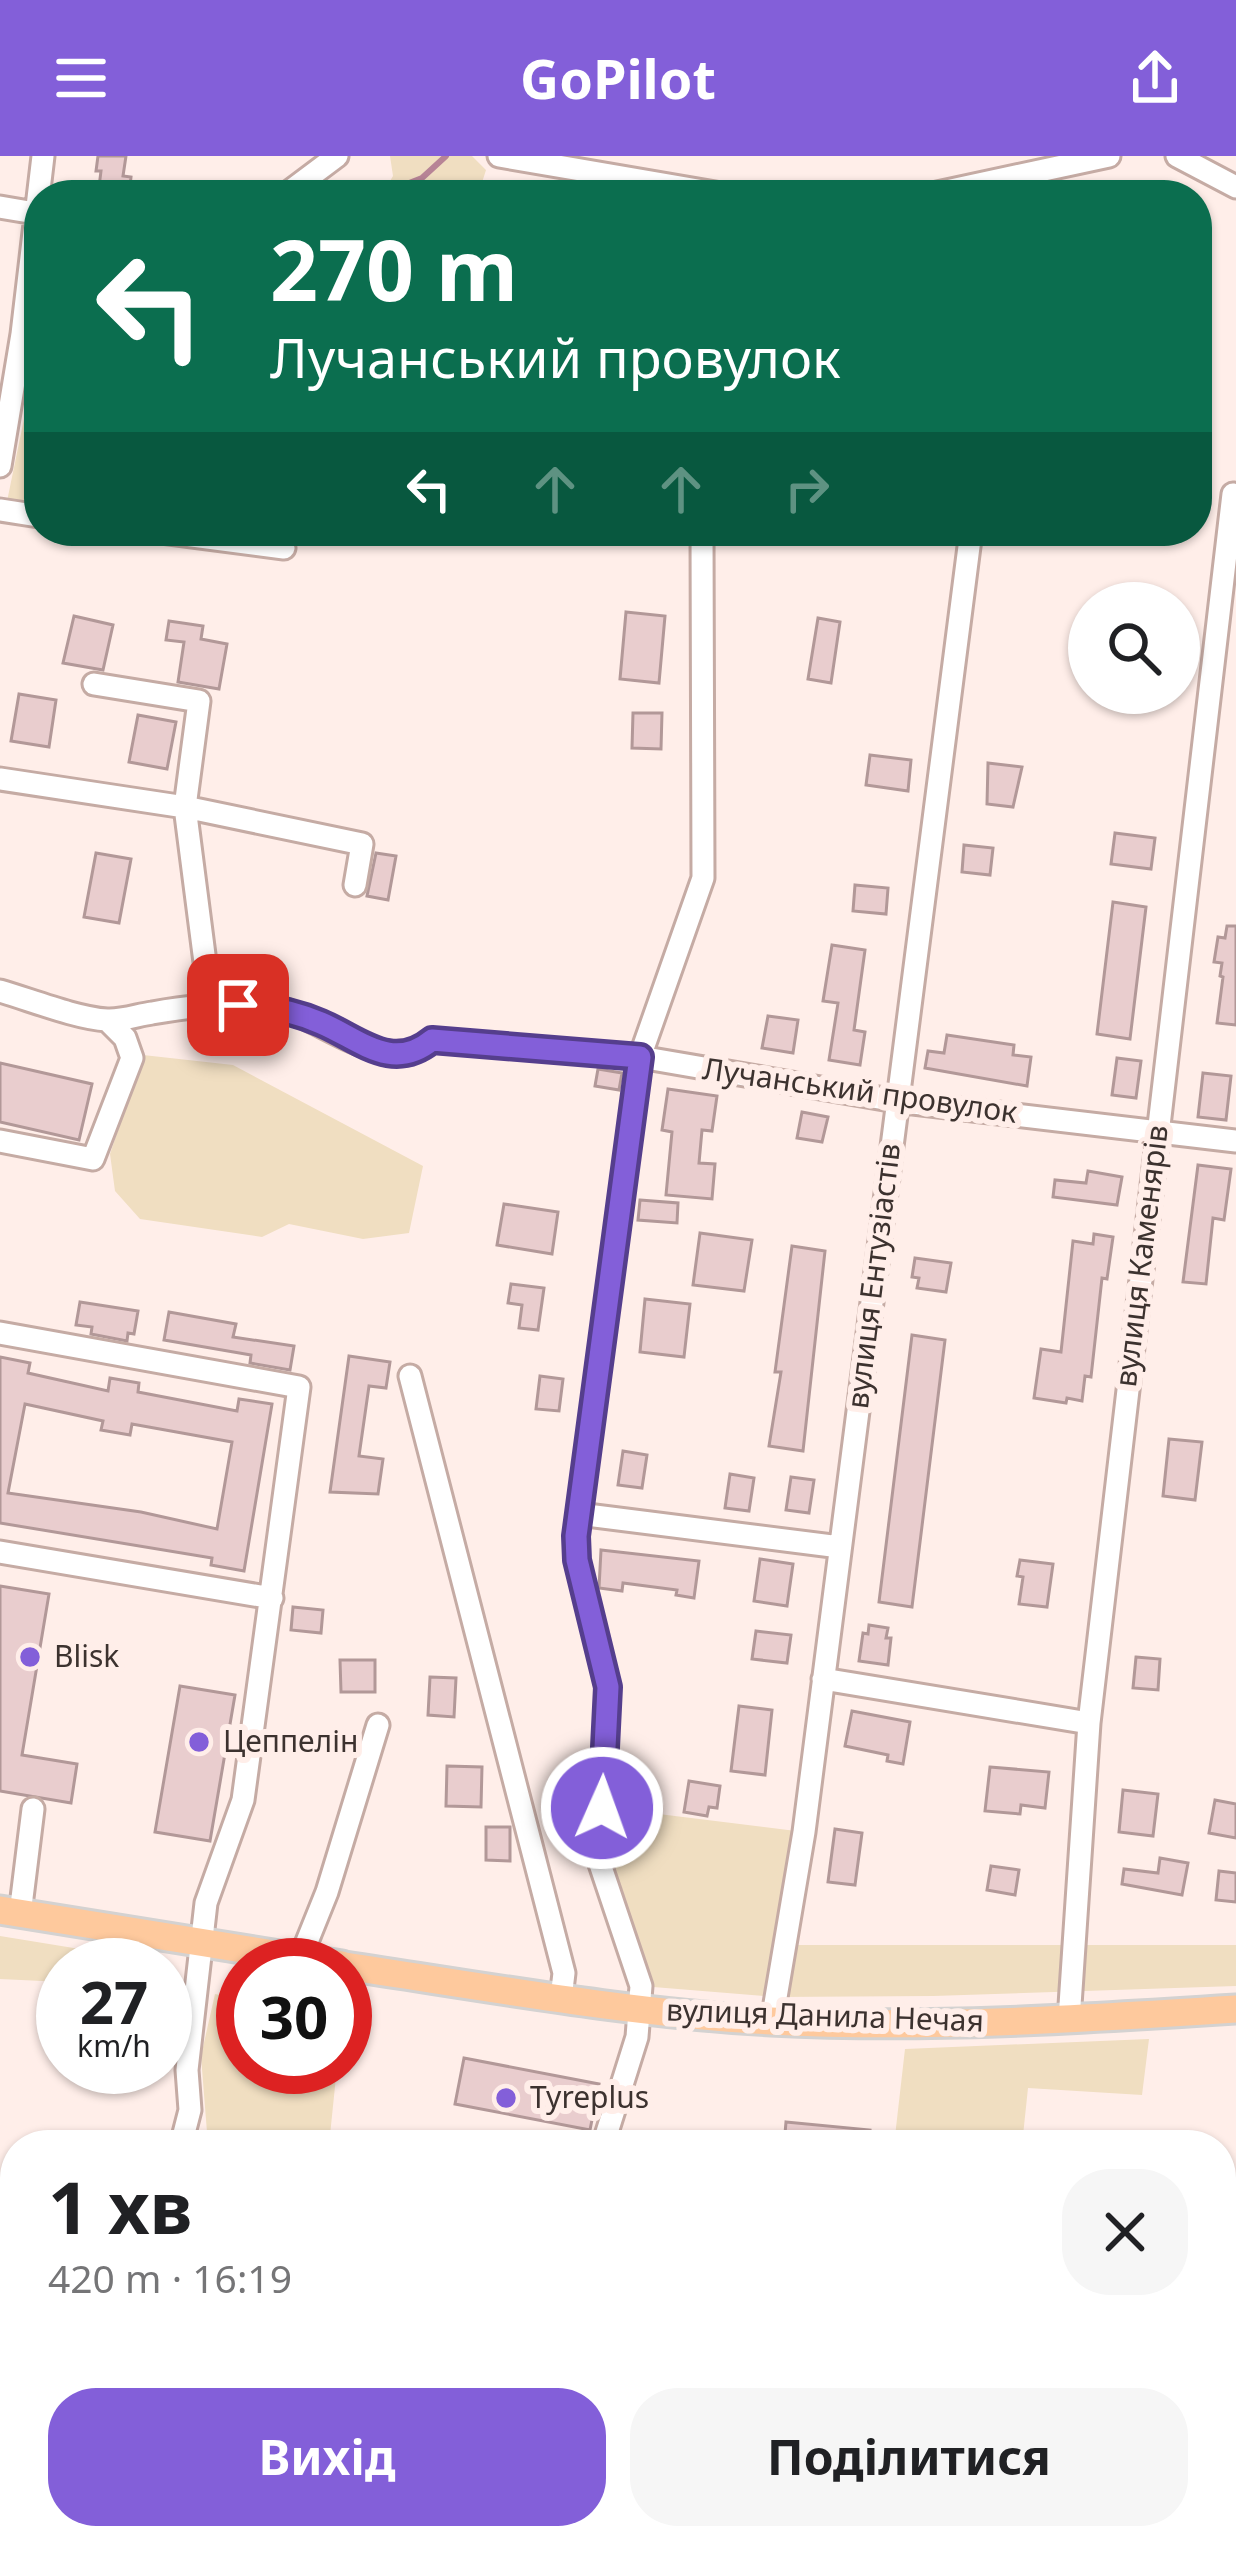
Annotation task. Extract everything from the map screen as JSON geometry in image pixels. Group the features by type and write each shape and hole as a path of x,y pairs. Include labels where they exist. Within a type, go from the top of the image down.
{"main road":[{"name":"вулиця Данила Нечая","path":"10,1912 216,1944"},
{"name":"вулиця Данила Нечая","path":"372,1969 641,2011 772,2021 1069,2020 1236,2009"}],"street":[{"path":"305,180 337,156"},
{"path":"499,156 632,180"},
{"path":"998,180 1109,156"},
{"path":"1177,156 1236,188"},
{"path":"0,466 4,412 24,351"},
{"name":"вулиця Каменярів","path":"1069,2020 1089,1724 1233,494"},
{"path":"269,546 284,548"},
{"path":"608,2130 638,2037 640,1986 600,1864 608,1687 577,1560 579,1514 640,1057 703,878 701,546"},
{"name":"вулиця Ентузіастів","path":"772,2021 804,1832 969,546"},
{"path":"94,684 199,701 184,808 211,1009"},
{"path":"0,779 184,808 362,844 355,885"},
{"name":"Лучанський провулок","path":"0,991 106,1020 238,1005 276,1007 396,1055 417,1052 432,1040 640,1057 896,1101 1236,1141"},
{"path":"0,1141 93,1159 132,1058 125,1038 106,1020"},
{"path":"0,1333 299,1387 243,1800 206,1903 185,2130"},
{"path":"410,1376 564,1973 560,1998"},
{"path":"579,1514 840,1547"},
{"path":"0,1552 272,1598"},
{"path":"823,1679 1089,1724"},
{"path":"308,1938 358,1799 378,1725"},
{"path":"10,1912 33,1809"}],"shaded area":[{"path":"390,156 472,156 486,170 483,180 391,180"},
{"path":"24,419 24,514 5,511"},
{"path":"143,1055 233,1065 423,1166 409,1233 363,1239 289,1224 262,1237 140,1219 115,1191 110,1154"},
{"path":"602,1807 804,1832 785,1945 1236,1945 1236,1986 776,1997 641,1986 604,1881"},
{"path":"0,1936 36,1942 36,1981 0,1979"},
{"path":"215,1994 216,2094 334,2094 331,2130 207,2130 201,2056"},
{"path":"1149,2039 1142,2095 1028,2088 1024,2130 896,2130 905,2049"}],"building":[{"path":"98,156 126,156 123,176 131,180 100,180 101,171 96,171"},
{"path":"626,612 665,616 659,683 620,679"},
{"path":"74,616 113,625 103,670 63,663"},
{"path":"818,618 840,622 831,683 808,679"},
{"path":"169,621 203,626 201,639 227,644 219,689 178,682 184,642 166,640"},
{"path":"19,694 56,700 49,747 11,741"},
{"path":"633,713 662,713 661,749 632,748"},
{"path":"138,715 176,722 167,769 129,762"},
{"path":"870,755 911,760 908,791 866,785"},
{"path":"988,763 1022,767 1013,807 987,804"},
{"path":"1115,833 1155,838 1151,869 1111,864"},
{"path":"964,845 993,848 990,875 962,872"},
{"path":"96,853 131,859 119,923 84,917"},
{"path":"376,853 396,856 388,900 367,896"},
{"path":"855,885 888,888 886,914 853,911"},
{"path":"1113,902 1146,907 1130,1039 1097,1034"},
{"path":"1227,926 1236,926 1236,1025 1217,1023 1223,977 1222,963 1214,962 1218,937 1225,938"},
{"path":"832,945 865,950 854,1030 865,1032 860,1065 829,1060 838,1003 823,1001"},
{"path":"768,1016 798,1020 793,1053 762,1048"},
{"path":"947,1035 1014,1045 1013,1055 1031,1057 1027,1086 925,1068 928,1051 944,1053"},
{"path":"1117,1058 1141,1061 1136,1098 1112,1095"},
{"path":"0,1063 92,1084 79,1140 0,1122"},
{"path":"598,1069 622,1073 619,1090 595,1086"},
{"path":"1203,1073 1231,1076 1226,1120 1198,1117"},
{"path":"668,1089 717,1096 712,1131 702,1130 699,1163 715,1164 712,1199 666,1195 672,1132 662,1130"},
{"path":"802,1112 828,1117 822,1142 797,1138"},
{"path":"1198,1165 1231,1169 1224,1220 1213,1218 1206,1284 1183,1282"},
{"path":"1088,1171 1122,1177 1117,1205 1053,1197 1055,1180 1086,1183"},
{"path":"640,1200 678,1203 677,1223 638,1220"},
{"path":"504,1204 558,1212 552,1254 497,1245"},
{"path":"700,1233 752,1240 744,1291 693,1285"},
{"path":"1094,1234 1113,1237 1107,1279 1102,1278 1091,1377 1085,1376 1082,1401 1034,1398 1041,1349 1061,1352 1073,1241 1093,1244"},
{"path":"792,1246 825,1251 803,1451 769,1446"},
{"path":"915,1258 951,1263 946,1292 917,1288 919,1278 912,1277"},
{"path":"511,1284 544,1288 538,1330 519,1328 522,1305 508,1303"},
{"path":"645,1299 690,1304 684,1357 640,1352"},
{"path":"80,1302 138,1311 134,1334 128,1333 127,1341 91,1334 92,1327 76,1325"},
{"path":"169,1312 236,1324 233,1337 294,1346 290,1370 250,1363 251,1355 164,1340"},
{"path":"912,1335 945,1340 912,1607 879,1602"},
{"path":"349,1356 390,1362 386,1388 369,1386 359,1456 383,1459 378,1494 330,1492"},
{"path":"0,1357 30,1363 28,1373 108,1391 110,1378 139,1383 138,1392 237,1411 239,1399 272,1404 244,1571 211,1565 212,1558 0,1523","holes":["25,1404 103,1421 101,1430 130,1435 132,1424 232,1442 217,1529 141,1512 8,1493"]},
{"path":"540,1376 563,1379 559,1411 536,1409"},
{"path":"1169,1439 1202,1442 1195,1500 1163,1496"},
{"path":"623,1451 647,1455 642,1488 618,1485"},
{"path":"730,1474 754,1478 749,1511 725,1508"},
{"path":"791,1477 814,1480 809,1513 786,1510"},
{"path":"601,1550 699,1561 694,1598 676,1595 677,1590 623,1583 622,1591 599,1588"},
{"path":"760,1559 793,1564 787,1606 754,1601"},
{"path":"1020,1560 1053,1564 1047,1607 1019,1604"},
{"path":"0,1586 49,1594 22,1755 77,1764 71,1803 0,1791"},
{"path":"293,1607 323,1610 321,1633 291,1630"},
{"path":"869,1625 888,1628 888,1665 859,1661 863,1633 868,1634"},
{"path":"756,1631 791,1635 787,1663 752,1659"},
{"path":"1136,1657 1160,1659 1158,1690 1133,1688"},
{"path":"340,1660 375,1660 375,1692 341,1692"},
{"path":"430,1677 456,1678 454,1717 428,1715"},
{"name":"Цеппелін","path":"180,1686 235,1695 210,1841 155,1832"},
{"path":"739,1706 772,1710 765,1775 731,1771"},
{"path":"852,1711 910,1722 903,1764 887,1761 888,1755 845,1746"},
{"path":"447,1766 482,1767 481,1807 446,1806"},
{"path":"990,1767 1049,1772 1045,1808 1021,1805 1020,1814 985,1811"},
{"path":"689,1781 720,1786 717,1808 709,1807 707,1816 684,1812"},
{"path":"1123,1790 1158,1794 1153,1836 1119,1832"},
{"path":"1215,1800 1236,1804 1236,1838 1209,1833"},
{"path":"486,1827 510,1827 510,1861 486,1860"},
{"path":"835,1829 862,1833 855,1885 828,1882"},
{"path":"1160,1858 1188,1863 1182,1895 1122,1884 1124,1869 1158,1873"},
{"path":"991,1866 1019,1870 1015,1895 987,1890"},
{"path":"1219,1871 1236,1873 1236,1902 1216,1900"},
{"path":"464,2058 599,2084 590,2130 455,2104"},
{"path":"786,2122 870,2130 785,2130"}],"waterway":[{"path":"417,180 446,156"}],"place":[{"name":"Blisk","path":"30,1657"},
{"name":"Цеппелін","path":"199,1742"},
{"name":"Tyreplus","path":"506,2098"}],"route":[{"path":"238,1005 276,1007 396,1055 417,1052 432,1040 453,1040 640,1057 576,1536 577,1560 608,1687 602,1808"}]}
